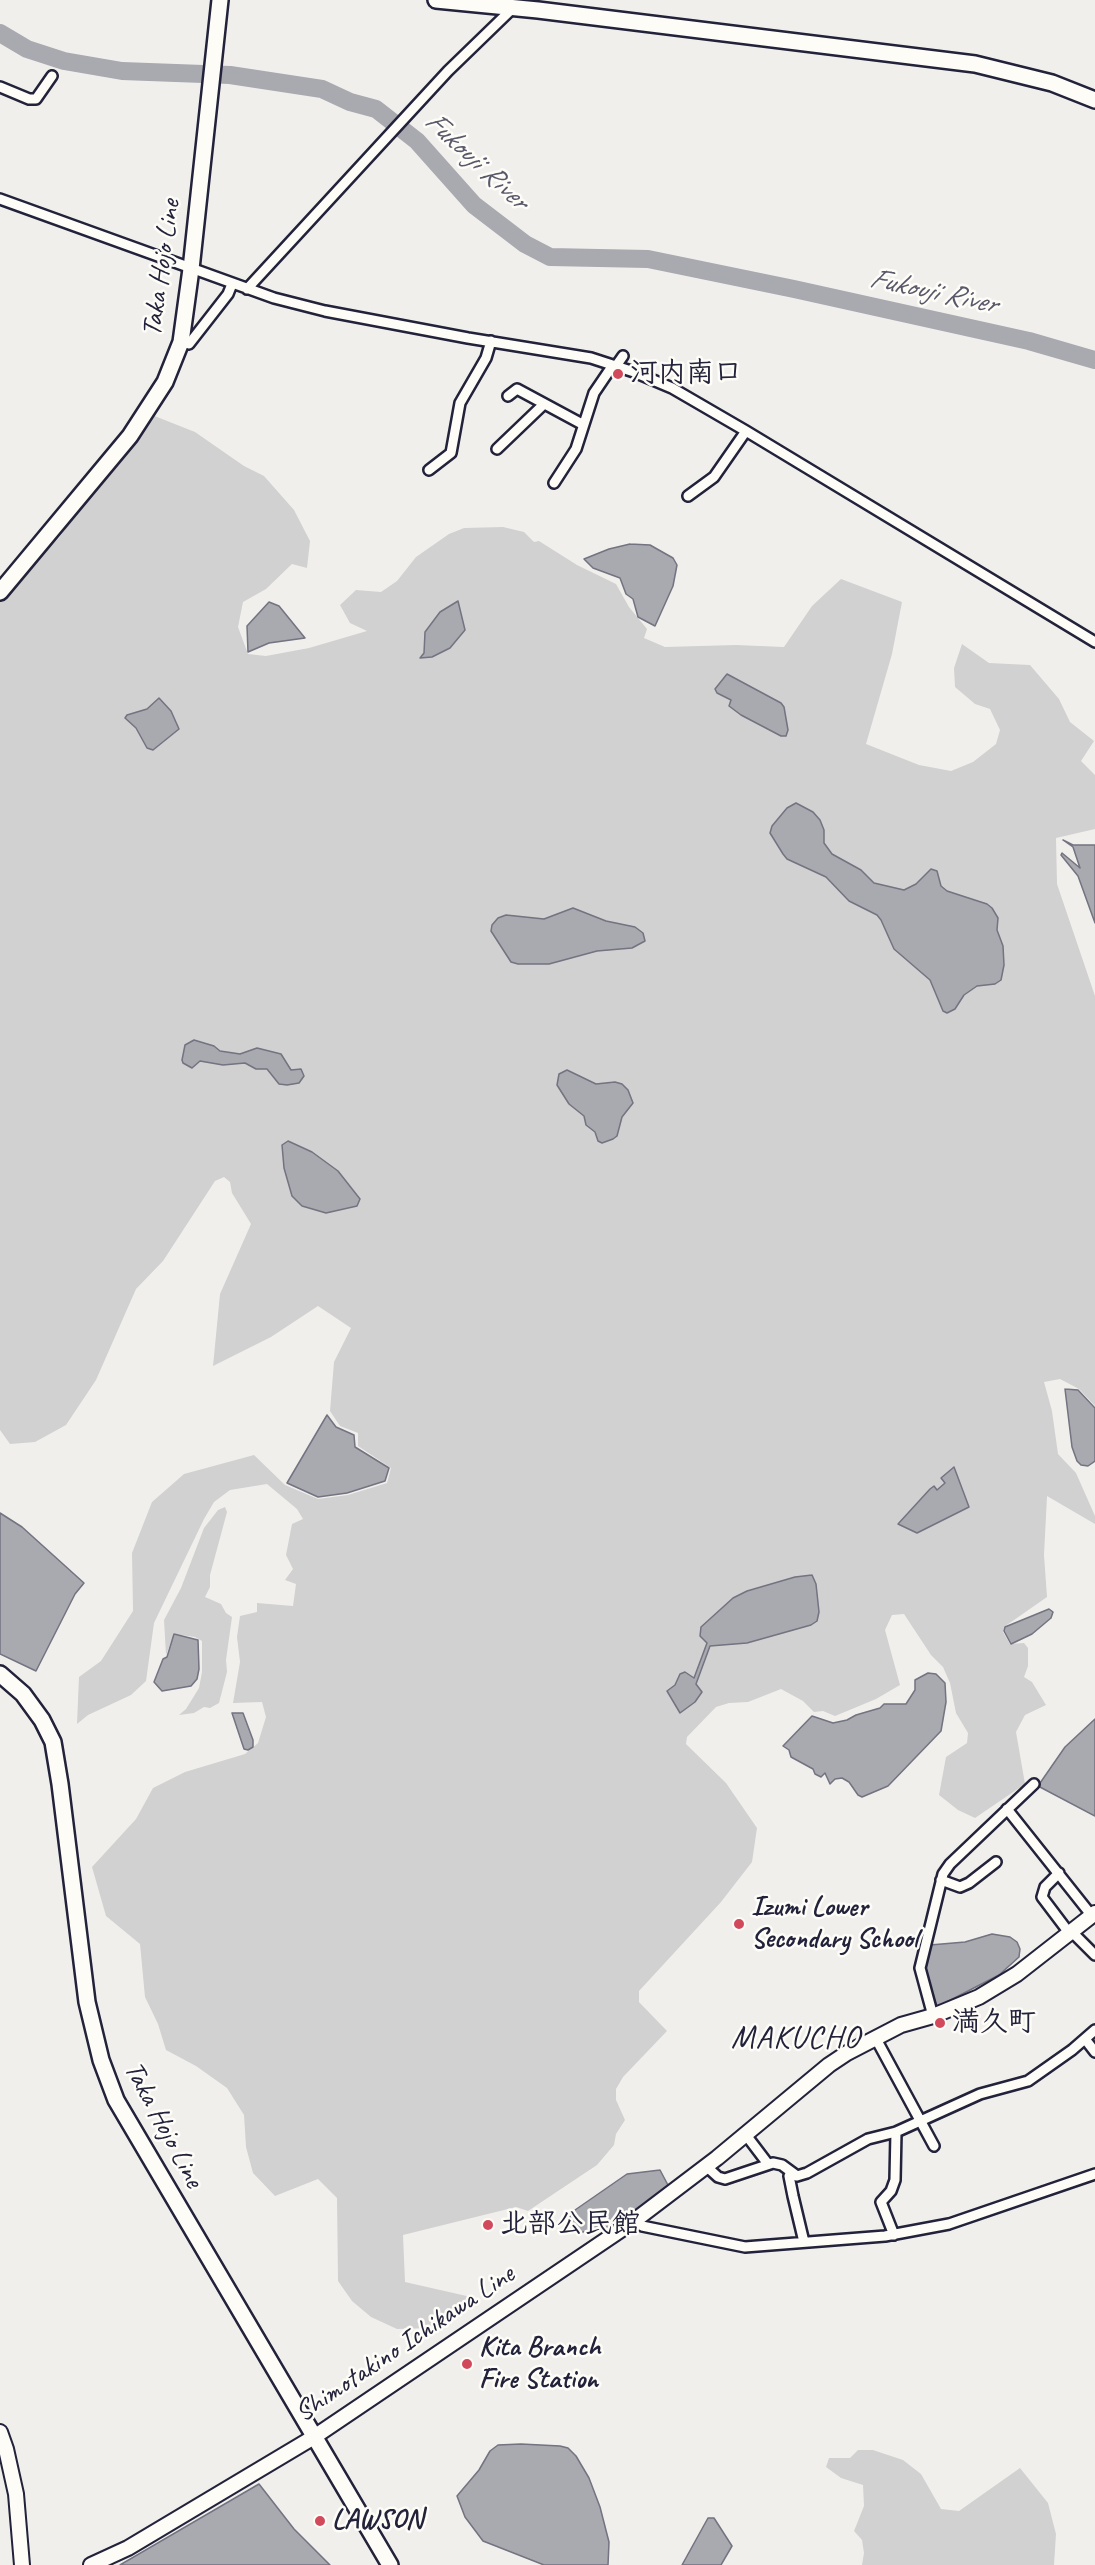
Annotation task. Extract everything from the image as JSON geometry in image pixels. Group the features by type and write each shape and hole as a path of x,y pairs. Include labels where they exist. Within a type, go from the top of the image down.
{"main road":[{"name":"Taka Hojo Line","path":"0,592 130,436 165,382 181,342 220,0"},
{"path":"436,0 514,7 540,5 975,64 1052,83 1095,100"},
{"name":"Taka Hojo Line","path":"0,1674 23,1694 42,1719 52,1742 60,1784 87,2002 101,2060 116,2100 390,2565"},
{"name":"Shimotakino Ichikawa Line","path":"91,2565 128,2548 314,2437 634,2221 746,2135 829,2065 875,2037 901,2025 933,2016 979,1997 1017,1974 1093,1915"},
{"path":"0,2433 16,2494 22,2565"}],"street":[{"path":"247,289 448,71 514,7"},
{"path":"0,87 29,99 36,99 52,76"},
{"path":"0,199 232,284 325,311 591,358 672,388 1095,642"},
{"path":"181,342 189,344 228,294 232,284"},
{"path":"429,470 451,453 460,403 486,358 491,342"},
{"path":"554,483 579,442 582,424 594,393 623,356"},
{"path":"508,396 517,389 582,424"},
{"path":"497,449 544,404"},
{"path":"688,496 714,477 746,431"},
{"path":"933,2016 920,1968 941,1880 950,1864 1034,1784"},
{"path":"1007,1809 1093,1915"},
{"path":"941,1880 960,1887 969,1883 996,1862"},
{"path":"1059,1873 1045,1887 1042,1897 1071,1933 1095,1956"},
{"path":"706,2166 718,2177 725,2179 768,2164 782,2165 797,2176 807,2173 868,2139 896,2132 980,2094 1028,2080 1072,2050 1095,2030"},
{"path":"875,2037 934,2146"},
{"path":"1085,2039 1095,2052"},
{"path":"894,2235 881,2202 891,2191 895,2180 896,2132"},
{"path":"746,2135 768,2164"},
{"path":"791,2173 789,2176 804,2242"},
{"path":"634,2221 642,2226 745,2247 894,2235 949,2224 1095,2174"}],"shaded area":[{"path":"152,415 195,432 244,466 264,476 294,510 310,541 307,568 292,564 266,589 243,602 238,627 248,654 266,656 309,648 367,631 350,623 340,605 356,590 381,592 397,581 416,557 449,534 464,528 503,527 524,532 534,542 539,541 577,565 616,584 629,607 647,629 644,638 665,647 736,645 784,647 812,606 841,579 902,602 892,654 866,744 919,765 951,771 973,762 996,744 1000,730 990,709 975,704 955,687 954,668 962,644 989,663 1030,665 1059,699 1070,722 1094,741 1081,761 1095,775 1095,829 1056,838 1057,884 1095,996 1095,1406 1079,1389 1060,1379 1044,1382 1052,1411 1058,1454 1076,1473 1095,1516 1095,1524 1047,1496 1044,1555 1047,1597 1004,1627 1003,1632 1010,1644 1024,1643 1028,1648 1028,1666 1024,1677 1032,1682 1046,1705 1025,1715 1016,1732 1025,1784 975,1818 958,1810 939,1795 946,1757 967,1743 968,1733 956,1713 950,1683 943,1667 931,1655 904,1614 892,1615 885,1630 900,1685 876,1699 835,1716 823,1711 814,1712 803,1701 781,1689 748,1702 729,1703 716,1707 687,1737 686,1744 726,1783 757,1828 752,1862 721,1902 639,1991 639,2002 667,2031 623,2077 616,2089 616,2100 625,2120 616,2134 614,2145 597,2165 528,2211 516,2207 403,2235 405,2282 471,2297 463,2312 428,2328 397,2329 371,2317 352,2301 338,2281 337,2198 318,2179 275,2196 253,2173 246,2147 244,2115 227,2088 196,2066 166,2050 158,2024 145,1997 140,1944 106,1916 92,1867 136,1819 153,1788 185,1772 245,1754 258,1743 266,1717 262,1702 233,1703 240,1662 237,1637 240,1616 257,1612 257,1603 293,1606 296,1584 285,1580 293,1569 286,1555 292,1524 303,1519 297,1509 267,1484 230,1490 214,1502 154,1623 146,1681 131,1695 88,1715 77,1724 79,1677 101,1661 133,1611 132,1553 152,1502 184,1474 254,1455 285,1485 318,1499 348,1495 387,1483 391,1468 358,1446 358,1433 340,1426 330,1411 334,1362 351,1328 318,1306 271,1337 213,1366 220,1294 251,1224 232,1193 230,1182 224,1177 215,1181 163,1261 136,1289 96,1380 66,1425 35,1442 10,1444 0,1430 0,599 29,566 59,538 112,462 131,449"},
{"path":"630,544 650,545 673,558 677,565 673,586 655,626 638,617 633,599 626,594 620,578 593,568 584,559"},
{"path":"458,601 465,630 450,648 432,657 420,658 424,653 425,632 440,612"},
{"path":"269,602 279,606 305,638 269,643 248,652 247,626"},
{"path":"727,674 781,703 784,707 788,730 786,736 781,736 741,715 729,706 731,700 717,693 715,689"},
{"path":"159,698 171,711 179,729 153,750 147,748 136,728 125,718 127,715 147,709"},
{"path":"796,803 813,812 820,820 824,830 824,843 832,854 861,870 874,883 904,890 916,884 931,869 937,871 941,886 947,891 987,904 992,908 998,918 997,930 1003,946 1004,965 1001,980 995,984 977,986 964,995 955,1009 947,1013 943,1011 930,980 894,949 877,915 849,901 826,877 787,859 783,854 770,833 772,826 787,808"},
{"path":"1063,840 1073,845 1095,845 1095,923 1078,876 1061,855 1062,853 1080,868 1073,847"},
{"path":"573,908 606,921 635,927 643,933 645,941 632,948 597,951 549,964 518,964 511,962 491,931 492,925 498,918 506,915 544,919"},
{"path":"194,1040 214,1046 220,1051 240,1054 257,1048 281,1054 291,1070 301,1069 304,1076 299,1083 287,1085 279,1084 267,1069 256,1069 245,1063 223,1065 200,1061 192,1068 182,1060 185,1045"},
{"path":"567,1070 596,1084 615,1082 622,1084 628,1090 633,1103 622,1117 617,1136 613,1139 602,1143 598,1141 595,1132 586,1125 584,1116 569,1104 557,1085 559,1074"},
{"path":"288,1141 312,1152 338,1171 360,1199 357,1206 326,1213 302,1206 292,1196 284,1168 282,1145"},
{"path":"1065,1389 1078,1390 1095,1408 1095,1461 1088,1466 1081,1465 1077,1461 1072,1447"},
{"path":"327,1415 336,1427 354,1435 355,1447 389,1468 385,1481 347,1493 318,1497 287,1483"},
{"path":"954,1467 969,1507 917,1533 898,1524 930,1489 934,1486 937,1490 945,1483 941,1478"},
{"path":"225,1507 227,1512 210,1575 210,1587 205,1597 221,1604 226,1613 232,1617 226,1660 227,1672 219,1703 210,1708 204,1707 194,1713 179,1715 186,1709 199,1688 202,1672 202,1641 195,1637 174,1634 166,1655 164,1620 181,1588 204,1528 218,1510"},
{"path":"0,1513 22,1527 84,1583 75,1594 36,1671 0,1654"},
{"path":"812,1575 816,1584 819,1612 817,1621 811,1625 747,1643 710,1646 696,1684 702,1692 695,1702 680,1713 667,1691 675,1685 680,1674 685,1672 694,1678 707,1643 700,1636 701,1627 733,1598 747,1591 795,1577"},
{"path":"1049,1609 1053,1612 1051,1618 1032,1634 1011,1644 1004,1631 1005,1627"},
{"path":"174,1634 198,1640 197,1679 191,1686 162,1691 154,1682 163,1659 167,1657"},
{"path":"928,1673 936,1674 945,1683 946,1702 941,1731 888,1786 862,1797 849,1782 842,1778 835,1779 830,1784 825,1773 821,1777 815,1774 813,1769 791,1757 789,1750 783,1746 812,1716 833,1723 880,1708 884,1704 906,1704 915,1690 915,1680"},
{"path":"232,1713 243,1713 253,1740 253,1747 248,1750 244,1749"},
{"path":"1095,1719 1095,1816 1038,1786 1065,1747"},
{"path":"992,1934 1010,1937 1017,1942 1020,1949 1019,1957 999,1975 937,2007 925,1969 930,1945 965,1942"},
{"path":"660,2170 669,2187 613,2226 578,2233 570,2231 566,2223 575,2210 627,2174"},
{"path":"498,2445 560,2446 568,2448 576,2456 589,2478 600,2507 609,2542 608,2565 544,2565 483,2541 465,2517 457,2496 479,2470 490,2451"},
{"path":"858,2450 873,2450 903,2460 921,2474 941,2509 959,2511 1020,2468 1048,2503 1056,2534 1054,2565 862,2565 864,2553 862,2540 854,2531 864,2506 863,2485 841,2478 826,2467 829,2458 850,2458"},
{"path":"259,2484 294,2529 330,2565 120,2565"},
{"path":"708,2518 714,2518 732,2546 721,2565 682,2565"}],"waterway":[{"name":"Fukouji River","path":"0,33 27,49 64,61 122,71 230,75 322,89 350,102 376,109 417,141 474,205 525,244 550,257 648,259 1029,341 1095,360"}],"place":[{"name":"河内南口","path":"618,374"},
{"name":"Izumi Lower Secondary School","path":"739,1924"},
{"name":"満久町","path":"940,2023"},
{"name":"北部公民館","path":"488,2225"},
{"name":"Kita Branch Fire Station","path":"467,2364"},
{"name":"LAWSON","path":"320,2521"}],"district":[{"name":"MAKUCHO","path":"796,2039"}]}
